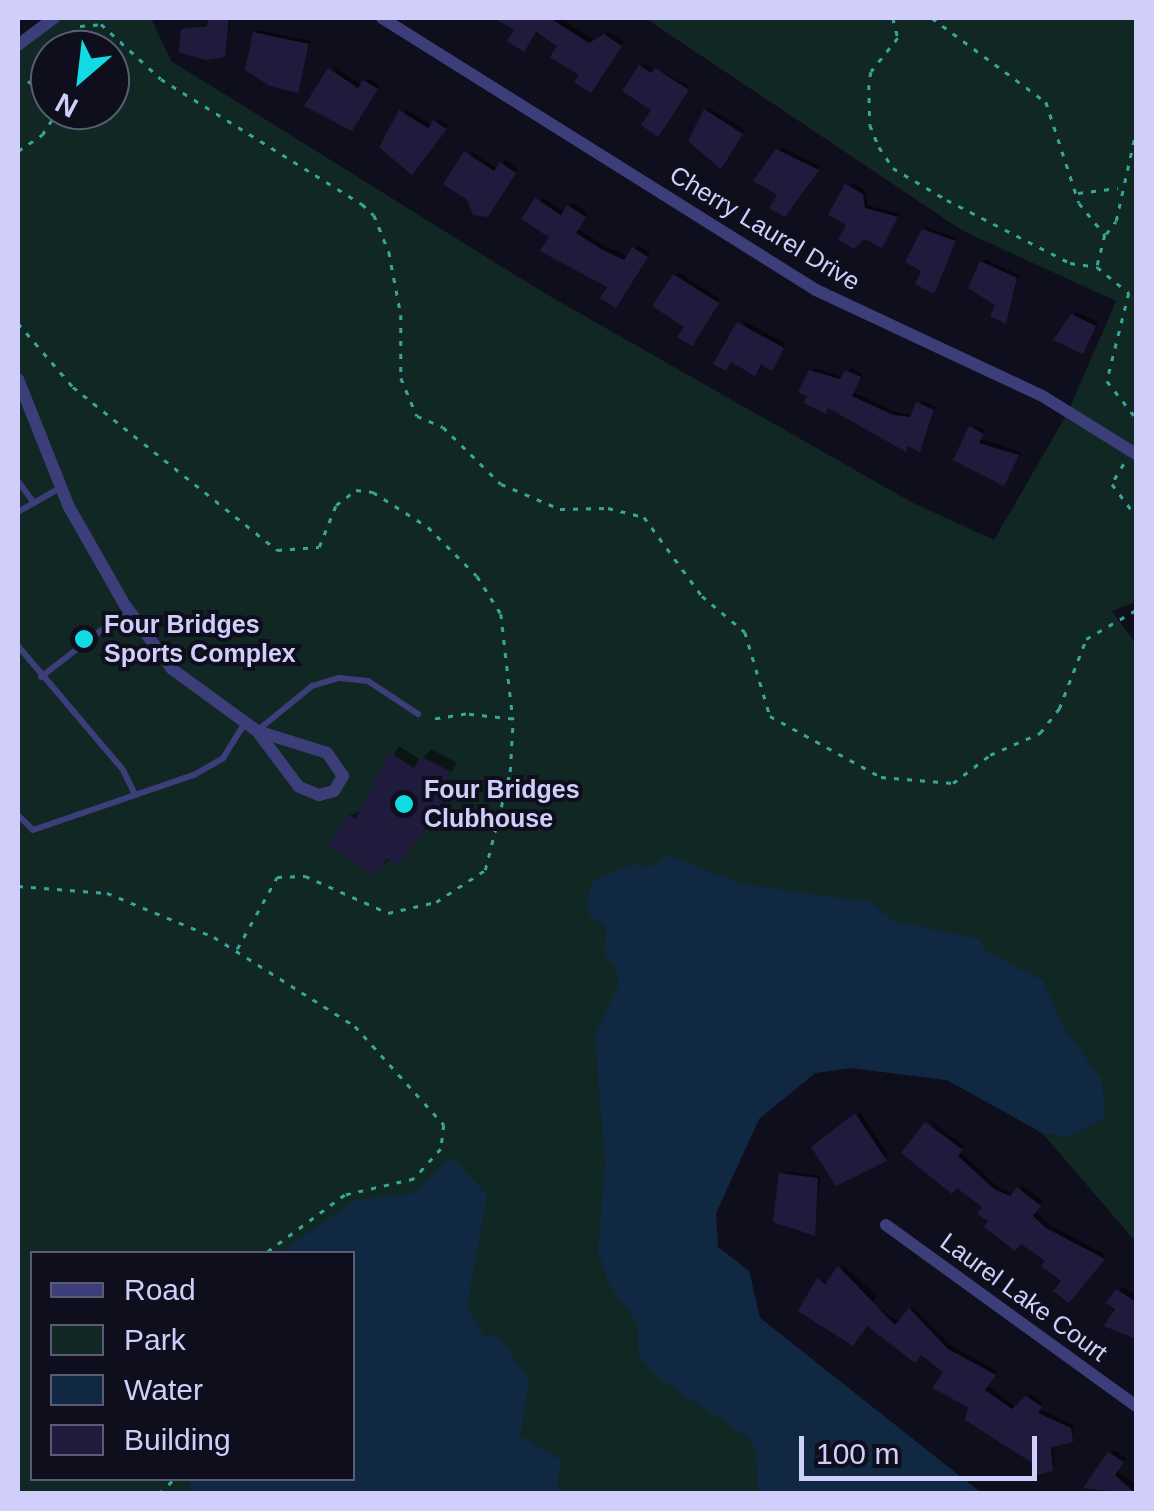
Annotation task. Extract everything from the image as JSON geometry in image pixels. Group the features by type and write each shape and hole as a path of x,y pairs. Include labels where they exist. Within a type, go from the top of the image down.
{"street":[{"path":"18,45 54,18"},
{"name":"Cherry Laurel Drive","path":"382,18 816,290 1044,397 1135,453"},
{"path":"18,379 61,488 128,609 172,669 251,727 300,787 319,795 334,791 343,776 327,753 251,727"},
{"name":"Laurel Lake Court","path":"886,1224 1136,1406"}],"lane":[{"path":"18,481 34,503"},
{"path":"18,512 61,488"},
{"path":"41,677 128,609"},
{"path":"18,646 124,770 135,796"},
{"path":"18,815 33,830 218,763 251,727 312,686 339,678 368,681 418,714"}],"path":[{"path":"893,18 898,38 871,72 868,108 879,148 894,168 998,229 1070,264 1097,267 1130,293 1108,382 1136,418"},
{"path":"932,18 1041,95 1076,192 1105,234"},
{"path":"75,30 100,24 107,30"},
{"path":"130,51 161,79 374,215 389,252 401,315 401,378 417,416 436,422 501,484 560,509 608,508 644,517 702,596 744,632 770,716 882,777 953,784 990,754 1040,732 1058,709 1086,639 1136,610"},
{"path":"18,151 45,130"},
{"path":"1097,267 1105,234 1116,222 1136,132"},
{"path":"1076,192 1095,195 1122,184"},
{"path":"18,323 73,387 277,550 319,547 336,506 356,490 373,492 428,526 477,576 501,614 513,719 510,772 485,870 436,902 388,913 306,876 277,876 237,950"},
{"path":"1135,453 1112,484 1136,516"},
{"path":"418,714 425,720 466,714 513,719"},
{"path":"18,886 107,893 176,918 237,950 354,1026 418,1089 446,1137 414,1178 344,1195 269,1251"}],"green space":[{"path":"54,18 151,18 171,61 546,294 911,502 994,540 1068,412 1116,301 963,231 645,18 1136,18 1136,602 1112,611 1136,644 1136,1242 1042,1133 998,1105 947,1080 851,1068 815,1073 759,1119 716,1213 718,1247 749,1271 760,1318 981,1493 18,1493 18,45 30,36 30,130 130,130 130,30 38,30"}],"water":[{"path":"669,855 741,884 871,902 894,921 978,939 987,952 1043,981 1062,1025 1102,1081 1105,1119 1068,1136 1042,1133 947,1080 851,1068 815,1073 759,1119 716,1213 718,1247 749,1271 760,1318 981,1493 758,1493 756,1453 747,1436 661,1380 639,1356 638,1325 609,1284 598,1252 605,1162 595,1035 619,984 615,965 604,953 607,928 589,915 586,902 594,880 633,864 650,867"},
{"path":"453,1158 487,1195 467,1307 485,1337 497,1334 529,1379 520,1436 561,1460 557,1483 563,1493 189,1493 190,1481 355,1481 355,1251 282,1251 356,1200 411,1194"}],"building":[{"path":"208,18 229,18 225,57 205,60 179,52 181,29 207,26"},
{"path":"494,18 550,18 589,43 604,34 622,46 591,93 574,82 579,75 550,57 557,46 536,32 524,52 507,41 514,30"},
{"path":"253,32 309,44 298,93 270,86 245,70"},
{"path":"639,65 651,73 655,68 689,90 658,137 641,125 651,110 622,91"},
{"path":"328,68 358,88 363,80 378,89 352,131 304,106"},
{"path":"704,109 743,134 721,169 688,141"},
{"path":"399,110 428,128 433,120 447,129 412,175 379,147"},
{"path":"776,149 819,170 785,217 769,208 777,195 753,181"},
{"path":"464,151 494,171 500,162 516,173 488,217 473,215 467,200 443,184"},
{"path":"845,184 863,194 865,208 898,217 882,248 865,239 854,249 838,240 846,225 828,215"},
{"path":"535,198 561,215 567,205 586,217 576,233 601,249 624,260 632,247 648,257 616,308 600,298 607,287 540,251 549,237 521,219"},
{"path":"922,229 956,241 934,294 915,284 921,271 905,262"},
{"path":"980,261 1017,278 1006,324 990,316 995,305 968,288"},
{"path":"673,274 719,303 692,346 677,337 684,327 652,306"},
{"path":"1071,314 1096,326 1083,354 1053,340"},
{"path":"737,322 784,348 772,371 761,364 755,376 731,362 726,371 713,364"},
{"path":"809,370 840,379 845,370 861,377 852,396 893,415 910,417 916,402 934,410 920,452 908,446 906,452 828,408 826,414 804,403 807,396 798,392"},
{"path":"969,426 984,434 979,443 1019,455 1004,486 953,460"},
{"name":"Four Bridges Clubhouse","path":"389,752 414,768 421,756 451,772 440,789 449,795 398,866 387,859 378,872 369,872 328,846 348,814 356,819"},
{"path":"855,1113 887,1161 836,1186 811,1147"},
{"path":"925,1122 963,1150 958,1156 994,1189 1010,1196 1017,1187 1041,1206 1033,1216 1046,1228 1105,1259 1069,1303 1053,1291 1061,1281 1041,1266 1045,1261 1021,1244 1015,1251 984,1227 988,1221 977,1214 982,1207 957,1188 952,1194 901,1153"},
{"path":"779,1173 818,1178 815,1236 773,1222"},
{"path":"838,1266 895,1325 909,1308 948,1349 996,1375 985,1390 1012,1409 1026,1396 1042,1407 1038,1413 1071,1428 1073,1442 1051,1447 1053,1471 1034,1476 1031,1462 965,1420 968,1407 932,1388 943,1372 921,1355 915,1363 867,1326 853,1346 798,1311 817,1278 825,1284"},
{"path":"1116,1289 1136,1302 1136,1339 1104,1326 1115,1309 1106,1303"},
{"path":"1108,1452 1124,1462 1115,1475 1136,1494 1083,1488"}],"place":[{"name":"Four Bridges Sports Complex","path":"84,639"},
{"name":"Four Bridges Clubhouse","path":"404,804"}]}
